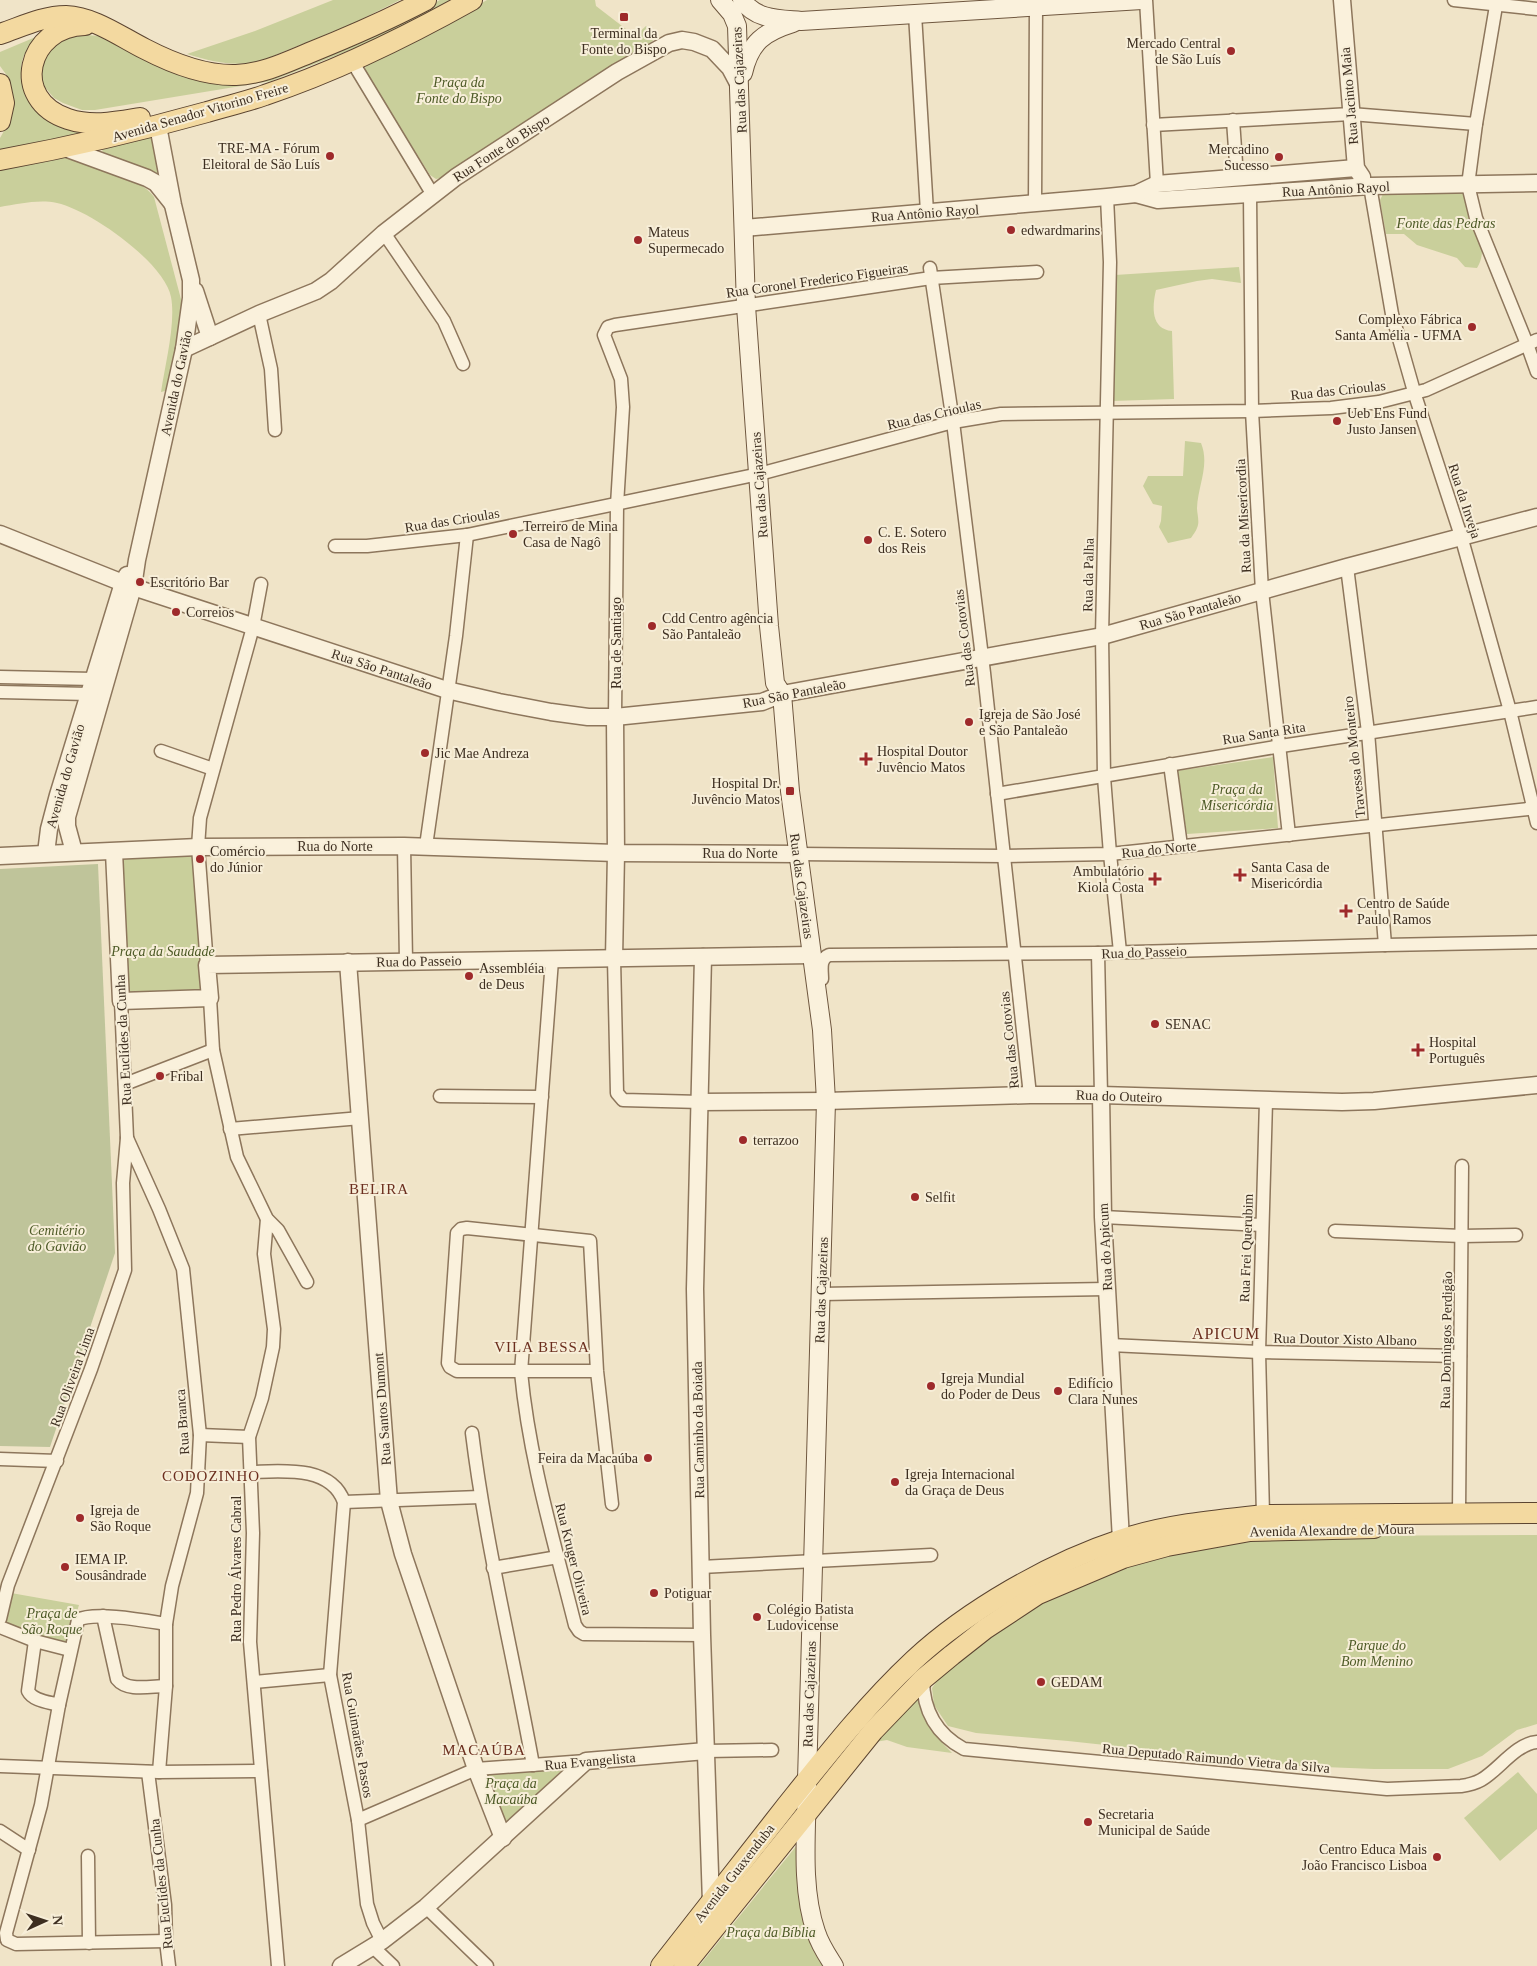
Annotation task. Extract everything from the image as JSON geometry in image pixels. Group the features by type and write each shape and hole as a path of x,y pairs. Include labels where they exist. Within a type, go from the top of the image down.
{"main road":[{"name":"Avenida Senador Vitorino Freire","path":"0,34 41,20 64,16 88,20 148,51 178,63 222,74 247,74 270,68 354,35 426,0"},
{"name":"Avenida Senador Vitorino Freire","path":"0,160 65,148 158,126 264,96 352,61 472,0"},
{"name":"Rua das Cajazeiras","path":"720,0 736,22 746,306 769,626 776,682 782,694 790,791 822,1030 826,1101 806,1873 809,1904 816,1932 822,1947 834,1966"},
{"path":"742,0 747,7 760,15 801,21 1142,0"},
{"path":"740,95 744,65 756,44 766,33 801,21"},
{"path":"114,32 94,26 78,25 60,30 43,44 32,64 32,81 38,96 50,109 66,119 96,124 241,102"},
{"path":"0,84 4,103 0,121"},
{"name":"Avenida Alexandre de Moura","path":"807,1780 847,1732 898,1676 915,1659 963,1621 1017,1587 1070,1560 1121,1540 1227,1518 1263,1515 1537,1513"},
{"name":"Avenida Alexandre de Moura","path":"807,1812 873,1731 923,1679 985,1630 1038,1594 1122,1558 1167,1546 1250,1530 1537,1526"},
{"path":"1167,1546 1165,1538 1175,1528"},
{"path":"1038,1594 1061,1577 1118,1554 1121,1548 1121,1540"},
{"path":"807,1780 823,1783 834,1779"},
{"name":"Avenida Guaxenduba","path":"661,1966 807,1780"},
{"name":"Avenida Guaxenduba","path":"684,1966 807,1812"},
{"path":"677,1966 711,1924 714,1912 710,1903"}],"street":[{"path":"1146,0 1157,184"},
{"name":"Rua Jacinto Maia","path":"1342,0 1356,168"},
{"path":"1454,0 1496,3 1537,9"},
{"path":"1496,3 1468,185 1476,218 1532,342 1537,372"},
{"path":"1035,204 1036,6"},
{"path":"915,14 927,212"},
{"name":"Rua Fonte do Bispo","path":"184,349 259,314 316,291 331,281 384,233 456,177 601,82 668,43 688,41 700,43 712,49 730,68 737,81 740,95"},
{"path":"352,61 433,195"},
{"path":"1153,125 1351,114 1476,124"},
{"path":"1233,120 1237,177"},
{"name":"Avenida do Gavião","path":"46,853 49,829 65,797 137,560 184,349 190,311 191,280 173,205 158,126"},
{"name":"Avenida do Gavião","path":"65,148 147,178 162,190 173,205"},
{"path":"1356,168 1370,186"},
{"name":"Rua Antônio Rayol","path":"744,228 1107,197 1136,194 1157,184 1356,168"},
{"name":"Rua Antônio Rayol","path":"1136,194 1158,200 1370,186 1536,185"},
{"name":"Rua da Inveja","path":"1370,186 1392,314 1415,394 1461,536 1510,711 1535,808 1537,824"},
{"name":"Rua da Misericordia","path":"1250,194 1252,411 1262,591 1290,835"},
{"name":"Rua da Palha","path":"1107,197 1110,262 1102,636 1104,777 1120,952"},
{"path":"384,233 444,321 463,364"},
{"name":"Rua Coronel Frederico Figueiras","path":"604,331 615,324 746,306 930,273 1037,272"},
{"name":"Rua das Cotovias","path":"930,273 953,422 982,658 1030,1095"},
{"path":"191,280 210,337"},
{"path":"259,314 271,369 275,430"},
{"name":"Rua de Santiago","path":"604,331 607,345 621,379 623,407 617,505 614,959"},
{"name":"Rua das Crioulas","path":"335,546 367,546 467,535 759,474 953,422 1001,414 1252,411 1332,408 1379,402 1415,394 1532,342"},
{"name":"Rua São Pantaleão","path":"0,534 128,585 447,690 551,712 588,717 616,717 762,702 782,694 1102,636 1346,567 1537,517"},
{"path":"426,846 456,636 467,535"},
{"name":"Travessa do Monteiro","path":"1346,567 1368,732 1385,945"},
{"path":"261,584 253,627 200,818 198,847 213,1050 237,1158 267,1219 278,1230 307,1282"},
{"path":"0,678 16,678 97,688"},
{"path":"15,692 16,678"},
{"path":"0,692 97,688"},
{"name":"Rua Santa Rita","path":"997,794 1281,746 1537,707"},
{"path":"161,751 213,769"},
{"path":"1170,764 1181,846"},
{"name":"Avenida do Gavião","path":"65,797 67,826 74,852"},
{"name":"Rua do Norte","path":"0,856 198,847 404,846 616,853 1004,856 1110,854 1535,808"},
{"path":"404,846 406,961"},
{"name":"Rua Euclídes da Cunha","path":"114,852 127,1138"},
{"name":"Rua do Passeio","path":"822,1030 822,963 826,957 1098,953 1537,942"},
{"name":"Rua do Apicum","path":"1098,953 1103,1217 1121,1540"},
{"name":"Rua do Passeio","path":"208,965 812,955"},
{"name":"Rua Caminho da Boiada","path":"703,957 695,1289 710,1903"},
{"path":"614,959 617,1093 623,1100 700,1102"},
{"name":"Rua Kruger Oliveira","path":"552,960 521,1372 531,1444 578,1631 584,1634 702,1635"},
{"name":"Rua Santos Dumont","path":"348,962 389,1501 403,1554 476,1769 503,1838"},
{"path":"121,1001 210,998"},
{"path":"125,1084 213,1050"},
{"name":"Rua do Outeiro","path":"700,1102 826,1101 1030,1095 1101,1095 1266,1101 1374,1101 1537,1085"},
{"path":"440,1096 542,1097"},
{"name":"Rua Frei Querubim","path":"1263,1515 1259,1352 1266,1101"},
{"path":"230,1129 361,1118"},
{"name":"Rua Branca","path":"127,1138 159,1209 183,1269 200,1435 197,1493 172,1586 166,1624 166,1686 153,1772"},
{"name":"Rua Oliveira Lima","path":"0,1619 4,1584 56,1461 125,1270 123,1183 127,1138"},
{"name":"Rua Domingos Perdigão","path":"1459,1513 1462,1166"},
{"path":"1103,1217 1262,1225"},
{"name":"Rua Pedro Álvares Cabral","path":"267,1219 264,1254 274,1315 274,1347 262,1398 250,1437 253,1552 250,1642 278,1966"},
{"path":"597,1371 457,1371 450,1367 448,1363 457,1233 461,1229 468,1228 590,1242 597,1371 612,1504"},
{"path":"1336,1231 1462,1236 1516,1235"},
{"path":"821,1294 1107,1289"},
{"name":"Rua Doutor Xisto Albano","path":"1110,1345 1259,1352 1460,1356"},
{"path":"472,1433 480,1497 493,1568 533,1765"},
{"path":"200,1435 250,1437"},
{"path":"0,1459 56,1461"},
{"path":"251,1472 298,1470 328,1482 342,1496 344,1502 480,1497"},
{"name":"Rua Guimarães Passos","path":"344,1502 330,1675 358,1820 367,1904 378,1944"},
{"path":"701,1567 931,1555"},
{"path":"493,1568 558,1557"},
{"path":"166,1624 103,1616 78,1620 70,1650 49,1769 6,1933 7,1940 16,1944 166,1941"},
{"path":"103,1616 117,1679 121,1683 130,1686 166,1686"},
{"path":"0,1627 35,1642 70,1650"},
{"path":"35,1642 28,1691 35,1698 60,1705"},
{"path":"254,1682 330,1675"},
{"name":"Rua Deputado Raimundo Vietra da Silva","path":"923,1679 924,1696 930,1714 940,1732 953,1743 964,1749 1018,1755 1387,1789 1472,1784 1482,1780 1525,1745 1537,1742"},
{"name":"Rua Evangelista","path":"358,1820 476,1769 586,1762 706,1751 772,1750"},
{"path":"341,1966 378,1944 426,1907 586,1762"},
{"path":"0,1766 153,1772 261,1771"},
{"name":"Rua Euclídes da Cunha","path":"153,1772 165,1905 166,1941 170,1966"},
{"path":"0,1830 29,1850"},
{"path":"88,1856 88,1943"},
{"path":"426,1907 487,1966"},
{"path":"378,1944 393,1966"}],"green space":[{"path":"333,0 400,0 354,23 261,61 233,64 187,54 255,31"},
{"path":"440,0 452,0 422,17 363,45 271,81 95,110 82,110 54,98 43,85 39,70 45,53 65,38 86,35 99,36 222,79 410,16"},
{"name":"Praça da Fonte do Bispo","path":"487,0 595,0 596,6 635,36 646,26 653,33 654,38 644,49 444,177 436,179 430,175 367,75 366,63 438,28"},
{"path":"38,36 27,50 22,64 22,78 27,96 93,129 67,137 0,150 0,138 13,110 13,94 8,77 0,66 0,52"},
{"path":"152,137 162,170 158,177 103,155 102,147"},
{"path":"67,155 127,177 148,190 154,197 182,303 183,319 169,390 161,392 171,331 171,297 166,283 155,269 124,240 88,216 71,208 57,203 43,202 28,202 0,207 0,166"},
{"name":"Fonte das Pedras","path":"1469,193 1478,220 1482,241 1481,260 1477,268 1465,267 1457,258 1417,245 1404,234 1386,234 1380,200 1383,194"},
{"path":"1239,267 1241,283 1212,279 1156,290 1154,310 1157,322 1165,329 1172,331 1174,399 1112,401 1115,275"},
{"path":"1185,441 1201,443 1203,451 1204,467 1197,508 1198,526 1191,538 1168,543 1159,527 1162,506 1153,504 1143,486 1148,476 1183,476"},
{"name":"Praça da Misericórdia","path":"1273,757 1278,828 1187,834 1176,771"},
{"name":"Praça da Saudade","path":"192,852 205,993 128,994 120,858"},
{"name":"Cemitério do Gavião","path":"98,864 115,1253 50,1447 0,1446 0,869"},
{"name":"Parque do Bom Menino","path":"1537,1535 1537,1724 1517,1730 1482,1756 1448,1769 1300,1766 976,1733 948,1726 934,1705 932,1688 944,1671 1028,1608 1141,1561 1223,1545 1304,1536"},
{"name":"Praça de São Roque","path":"11,1593 79,1605 67,1645 4,1624"},
{"path":"916,1691 921,1709 929,1725 952,1753 907,1747 887,1740 869,1743"},
{"name":"Praça da Macaúba","path":"564,1768 504,1827 482,1773"},
{"path":"1518,1772 1537,1794 1537,1829 1500,1861 1464,1818"},
{"name":"Praça da Bíblia","path":"798,1844 800,1892 804,1923 808,1938 823,1966 699,1966"}],"place":[{"name":"Terminal da Fonte do Bispo","path":"624,17"},
{"name":"Mercado Central de São Luís","path":"1231,51"},
{"name":"TRE-MA - Fórum Eleitoral de São Luís","path":"330,156"},
{"name":"Mercadino Sucesso","path":"1279,157"},
{"name":"edwardmarins","path":"1011,230"},
{"name":"Mateus Supermecado","path":"638,240"},
{"name":"Complexo Fábrica Santa Amélia - UFMA","path":"1472,327"},
{"name":"Ueb Ens Fund Justo Jansen","path":"1337,421"},
{"name":"Terreiro de Mina Casa de Nagô","path":"513,534"},
{"name":"C. E. Sotero dos Reis","path":"868,540"},
{"name":"Escritório Bar","path":"140,582"},
{"name":"Correios","path":"176,612"},
{"name":"Cdd Centro agência São Pantaleão","path":"652,626"},
{"name":"Igreja de São José e São Pantaleão","path":"969,722"},
{"name":"Jic Mae Andreza","path":"425,753"},
{"name":"Hospital Doutor Juvêncio Matos","path":"866,759"},
{"name":"Hospital Dr. Juvêncio Matos","path":"790,791"},
{"name":"Comércio do Júnior","path":"200,859"},
{"name":"Santa Casa de Misericórdia","path":"1240,875"},
{"name":"Ambulatório Kiola Costa","path":"1155,879"},
{"name":"Centro de Saúde Paulo Ramos","path":"1346,911"},
{"name":"Assembléia de Deus","path":"469,976"},
{"name":"SENAC","path":"1155,1024"},
{"name":"Hospital Português","path":"1418,1050"},
{"name":"Fribal","path":"160,1076"},
{"name":"terrazoo","path":"743,1140"},
{"name":"Selfit","path":"915,1197"},
{"name":"Igreja Mundial do Poder de Deus","path":"931,1386"},
{"name":"Edifício Clara Nunes","path":"1058,1391"},
{"name":"Feira da Macaúba","path":"648,1458"},
{"name":"Igreja Internacional da Graça de Deus","path":"895,1482"},
{"name":"Igreja de São Roque","path":"80,1518"},
{"name":"IEMA IP. Sousândrade","path":"65,1567"},
{"name":"Potiguar","path":"654,1593"},
{"name":"Colégio Batista Ludovicense","path":"757,1617"},
{"name":"GEDAM","path":"1041,1682"},
{"name":"Secretaria Municipal de Saúde","path":"1088,1822"},
{"name":"Centro Educa Mais João Francisco Lisboa","path":"1437,1857"}],"district":[{"name":"BELIRA","path":"379,1189"},
{"name":"APICUM","path":"1226,1333"},
{"name":"VILA BESSA","path":"542,1347"},
{"name":"CODOZINHO","path":"211,1476"},
{"name":"MACAÚBA","path":"484,1750"}]}
